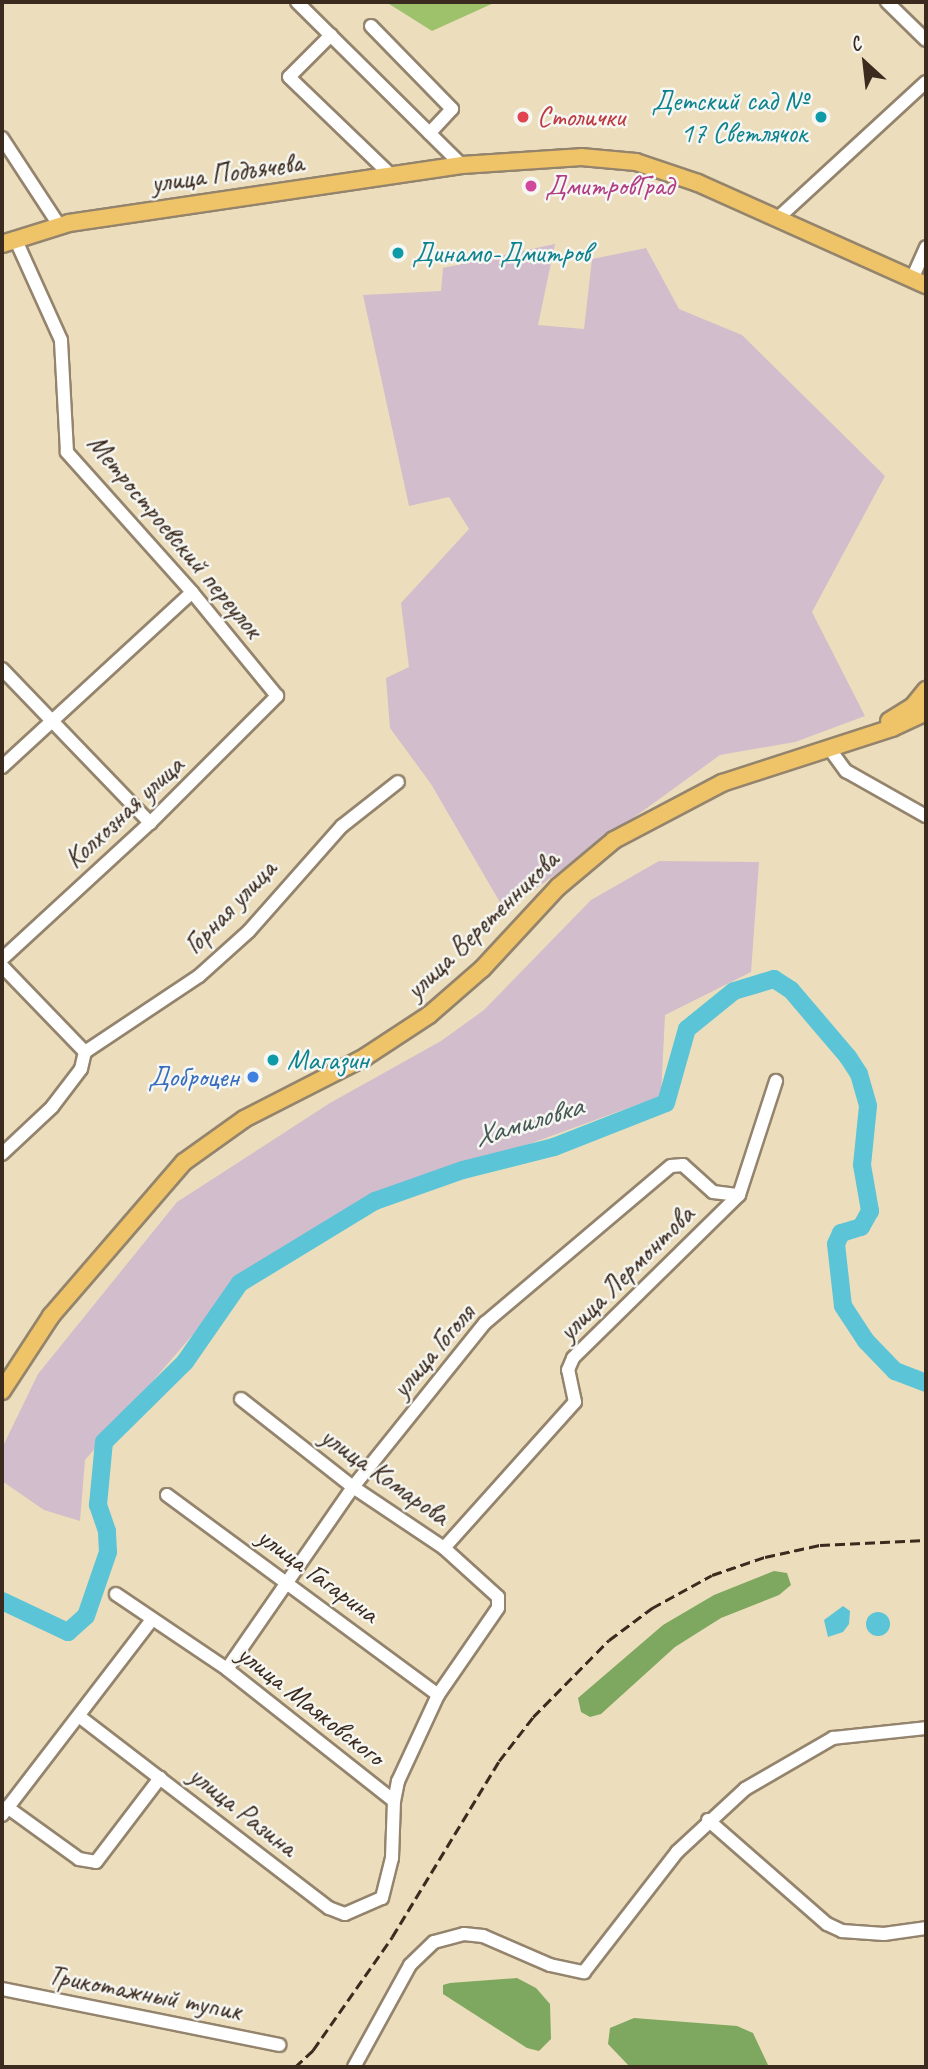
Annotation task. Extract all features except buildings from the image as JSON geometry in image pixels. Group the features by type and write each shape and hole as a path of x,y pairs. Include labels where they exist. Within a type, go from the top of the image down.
{"main road":[{"name":"улица Подъячева","path":"8,241 59,225 462,165 581,157 636,162 778,218 919,282"},
{"path":"866,735 913,706 926,690"},
{"path":"866,735 926,712"},
{"name":"улица Веретенникова","path":"2,1391 51,1316 152,1196 205,1144 365,1057 429,1015 482,969 558,887 614,840 722,783 866,735"}],"street":[{"path":"297,2 462,165"},
{"path":"887,2 926,40"},
{"path":"371,26 452,108 430,133"},
{"path":"331,35 289,77 391,176"},
{"path":"778,218 926,82"},
{"path":"2,138 59,225"},
{"name":"Метростроевский переулок","path":"8,241 61,340 67,452 192,592 277,696"},
{"path":"919,282 926,247"},
{"path":"2,767 51,719 192,592"},
{"path":"2,669 150,823"},
{"name":"Колхозная улица","path":"2,959 150,823 277,696"},
{"path":"828,748 846,771 926,816"},
{"name":"Горная улица","path":"85,1052 199,976 249,931 342,826 398,782"},
{"path":"2,966 85,1052 81,1069 52,1107 2,1154"},
{"name":"улица Лермонтова","path":"444,1548 575,1402 568,1370 573,1359 739,1195 776,1081"},
{"name":"улица Гоголя","path":"227,1669 285,1580 353,1488 485,1323 671,1166 683,1165 713,1192 739,1195"},
{"name":"улица Комарова","path":"241,1399 353,1488 444,1548 498,1597 498,1608 438,1695"},
{"name":"улица Гагарина","path":"167,1495 438,1695"},
{"name":"улица Маяковского","path":"117,1594 151,1621 227,1669 394,1801 392,1858 382,1898"},
{"path":"151,1621 80,1717 5,1811 79,1858 96,1862 160,1778"},
{"path":"394,1801 398,1781 438,1695"},
{"name":"улица Разина","path":"80,1717 328,1908 345,1914 382,1898"},
{"path":"354,2067 420,1951 448,1936 484,1936 550,1965 584,1972 677,1852 708,1820 774,1769 832,1738 926,1728"},
{"path":"708,1820 827,1924 842,1931 873,1934 926,1928"},
{"name":"Трикотажный тупик","path":"2,1989 279,2045"}],"shaded area":[{"path":"555,244 538,325 584,329 592,259 646,248 679,309 742,335 885,476 812,612 865,716 795,742 720,755 505,911 431,784 390,728 386,678 409,667 401,603 469,529 449,497 409,506 363,295 441,291 443,268"},
{"path":"659,861 759,862 751,972 665,1015 661,1096 357,1207 238,1282 85,1460 80,1521 44,1510 2,1481 2,1448 38,1374 177,1202 330,1103 441,1041 484,1010 591,900"}],"green space":[{"path":"386,2 443,4 496,2 432,31"},
{"path":"774,1571 787,1573 791,1585 779,1595 721,1618 675,1647 601,1714 590,1717 581,1712 578,1698 663,1625 714,1595"},
{"path":"517,1978 536,1988 550,2004 551,2039 539,2051 527,2048 443,1994 443,1985 450,1983"},
{"path":"634,2018 737,2026 753,2033 769,2067 630,2067 608,2044 610,2028"}],"water":[{"path":"843,1606 850,1611 849,1624 843,1632 828,1637 824,1620"},
{"path":"873,1612 883,1612 890,1619 890,1629 883,1636 873,1636 866,1629 866,1619"}],"waterway":[{"name":"Хамиловка","path":"2,1601 68,1632 86,1616 108,1552 107,1531 98,1505 104,1442 185,1362 240,1283 375,1201 463,1170 554,1147 666,1103 687,1029 734,991 774,979 791,990 848,1057 859,1074 868,1106 862,1165 870,1211 861,1227 841,1233 836,1244 843,1306 866,1341 895,1371 926,1383"}],"railway":[{"path":"295,2067 313,2050 392,1937 499,1761 533,1717 609,1640 652,1608 712,1575 765,1557 820,1545 926,1540"}],"place":[{"name":"Столички","path":"523,117"},
{"name":"Детский сад № 17 Светлячок","path":"821,117"},
{"name":"ДмитровГрад","path":"531,186"},
{"name":"Динамо-Дмитров","path":"398,253"},
{"name":"Магазин","path":"273,1060"},
{"name":"Доброцен","path":"253,1077"}]}
